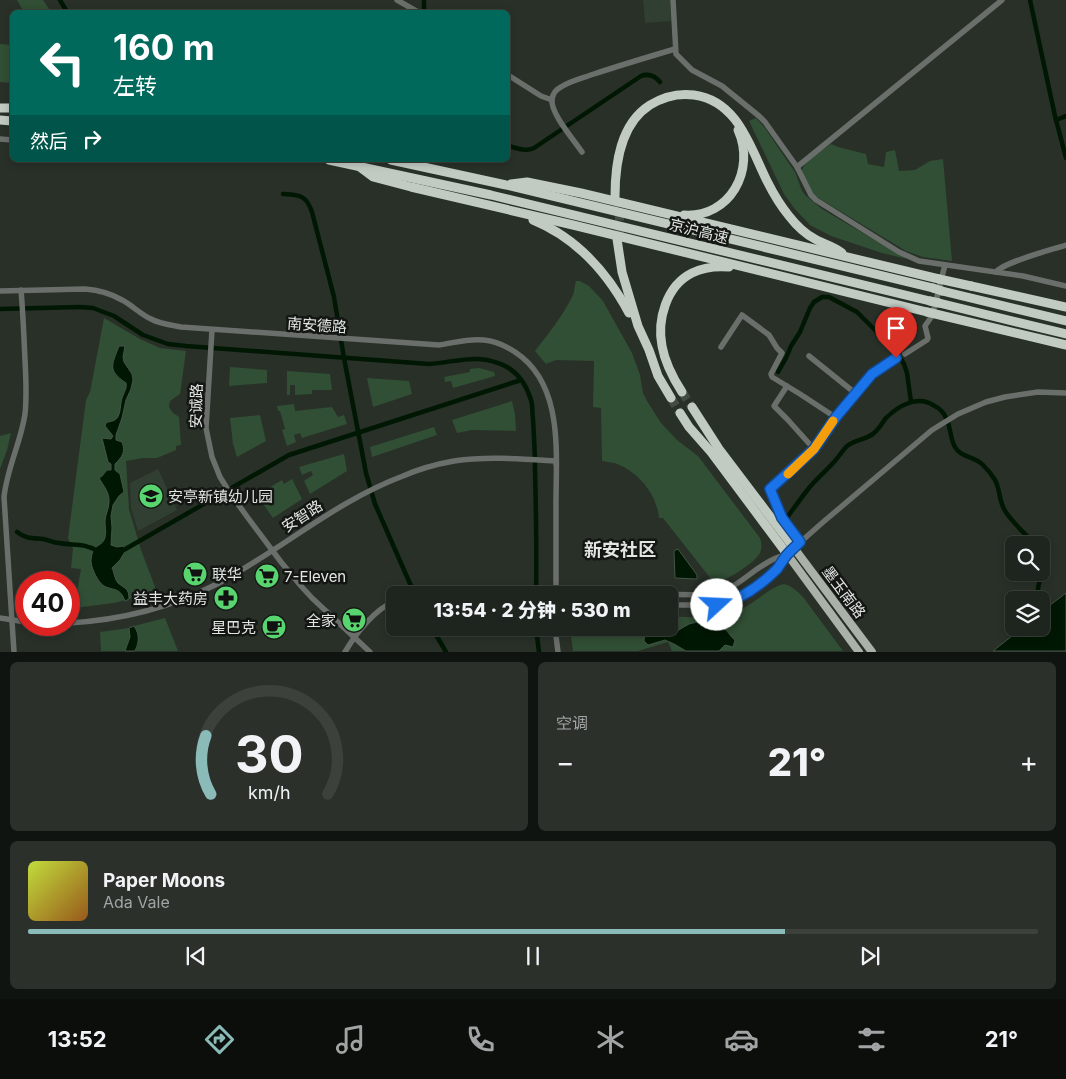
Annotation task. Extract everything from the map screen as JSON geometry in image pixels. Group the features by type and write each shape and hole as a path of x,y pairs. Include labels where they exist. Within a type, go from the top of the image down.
{"highway":[{"path":"617,198 622,154 628,136 638,120 660,102 687,94 708,98 717,102 732,114 743,130 781,206 790,218 812,238 838,250 846,257"},
{"path":"658,211 693,215 706,212 722,203 734,191 744,167 744,149 739,132 722,110 697,99 680,96"},
{"name":"京沪高速","path":"340,162 576,215 1065,334"},
{"name":"京沪高速","path":"400,162 506,185 1066,320"},
{"path":"356,165 373,177 1066,345"},
{"path":"506,185 527,182 581,193 939,279 1066,307"},
{"path":"519,212 572,242 590,258 614,286 638,326 658,376 670,398"},
{"path":"638,326 622,272 618,239 633,299 661,362 674,378"},
{"path":"682,392 665,360 661,323 667,301 681,282 690,274 702,269 737,265"},
{"path":"692,407 719,449 793,548"},
{"path":"680,413 689,427 793,548"}],"main road":[{"name":"墨玉南路","path":"793,548 859,652"},
{"name":"墨玉南路","path":"793,548 872,652"}],"street":[{"path":"397,0 414,10"},
{"path":"673,0 676,54 692,70 722,86 759,116 773,132 796,167 811,196 828,209 910,258 928,263 1022,276 1066,286"},
{"path":"796,167 1002,0"},
{"path":"582,152 553,108 552,100 555,91 568,83 675,49"},
{"path":"510,76 541,96 552,100"},
{"path":"996,272 999,268 1009,264 1066,245"},
{"path":"905,354 928,338 925,326 932,316 945,265"},
{"path":"14,652 4,497 23,426 26,407 21,290"},
{"name":"南安德路","path":"0,291 95,290 122,300 142,314 160,323 181,327 439,345 467,340 485,340 508,348 531,365 545,388 551,406 556,461 556,586"},
{"path":"721,346 742,315 769,335 781,352 781,356 770,375 836,417"},
{"name":"安诚路","path":"212,330 206,428 212,457 230,493 273,550"},
{"path":"809,356 855,393"},
{"path":"793,548 770,489 814,449 836,417 876,370 896,358"},
{"path":"787,386 774,406 814,449"},
{"path":"678,594 712,595 730,589 793,548 909,450 951,418 986,402 1005,397 1038,392 1066,393"},
{"name":"安智路","path":"80,622 124,616 157,608 196,594 218,584 321,518 365,493 419,470 472,459 556,461"},
{"path":"678,605 717,605 736,599 778,568 793,548"},
{"path":"273,550 306,591 370,652"},
{"path":"345,652 374,614 386,605"},
{"path":"0,618 15,620"},
{"path":"556,636 558,652"}],"shaded area":[{"path":"643,0 670,0 671,21 645,23"},
{"path":"119,346 125,346 124,362 132,374 133,380 116,435 116,440 122,442 124,449 121,457 115,464 115,470 120,474 124,492 113,505 111,516 111,545 123,546 126,550 112,568 117,582 128,593 129,599 125,601 119,591 104,586 100,582 91,562 94,549 105,538 105,519 109,505 107,492 99,478 107,470 111,470 111,464 108,462 102,438 111,439 113,436 105,426 106,423 117,418 126,387 126,383 116,374 113,367 114,358"},
{"name":"安亭新镇幼儿园","path":"158,469 177,510 138,531 131,508 130,483"},
{"path":"678,549 697,575 697,579 675,578 674,552"},
{"path":"1066,593 1066,651 993,651 1012,636 1050,636 1050,605"},
{"path":"697,622 725,629 735,640 733,647 725,645 719,651 686,651 665,640 648,645 644,641 645,636 678,636 678,630"},
{"path":"134,626 138,635 135,651 125,651 130,637 129,628"}],"green space":[{"path":"17,0 43,0 50,10 23,10"},
{"path":"0,44 10,45 10,83 0,82"},
{"path":"756,118 795,172 802,191 806,196 822,209 907,259 831,236 810,225 784,194 749,121"},
{"path":"831,144 866,154 868,164 884,167 886,152 895,150 899,171 915,170 930,161 943,159 952,261 923,257 906,251 815,196 809,188 802,171 814,156"},
{"path":"576,281 589,286 603,301 632,353 640,375 643,393 661,423 677,440 698,456 760,538 761,549 757,557 739,571 720,582 715,584 663,518 659,518 650,492 638,477 622,466 602,461 601,408 593,407 594,361 556,360 546,364 535,351 568,304 573,295"},
{"path":"104,318 140,339 160,348 186,351 180,394 170,401 169,407 179,417 181,445 176,446 176,450 157,458 126,461 129,509 141,550 157,592 114,603 80,607 81,569 71,568 73,549 68,538 86,400 90,392"},
{"path":"230,367 267,370 267,383 229,386"},
{"path":"479,368 494,372 495,376 453,388 451,381 445,382 444,377 470,372 470,369"},
{"path":"287,371 330,374 332,390 312,390 312,394 295,395 295,385 290,385 290,395 287,395"},
{"path":"367,378 409,381 412,394 373,407"},
{"path":"512,401 516,431 472,430 457,433 452,420"},
{"path":"294,404 295,411 332,407 338,417 344,415 347,424 302,438 300,433 294,435 296,442 287,446 282,430 285,429 277,406"},
{"path":"260,415 266,441 237,457 233,444 230,418"},
{"path":"434,427 437,435 372,457 370,447"},
{"path":"11,433 7,450 0,469 0,436"},
{"path":"344,454 347,471 310,494 304,481 313,475 311,471 302,475 299,467"},
{"path":"292,479 302,499 273,518 257,495 282,480 284,484"},
{"path":"784,584 792,587 803,597 843,651 672,651 668,642 638,651 573,651 571,636 678,636 678,616 709,617 728,614 738,611"},
{"path":"165,618 178,651 135,651 138,645 134,626"},
{"path":"129,628 130,637 125,651 101,651 100,632"}],"waterway":[{"path":"60,0 66,10"},
{"path":"424,0 424,10"},
{"path":"1030,0 1066,158"},
{"path":"510,146 524,150 534,148 641,76 652,76 660,82"},
{"path":"1056,120 1066,116"},
{"path":"283,194 302,197 312,212 334,297 366,473 375,504 411,586"},
{"path":"778,372 814,302 822,297 829,297 857,312 896,351 907,373 911,402"},
{"path":"0,309 93,308 114,316 143,335 168,344 429,364 478,359 497,362 507,367 522,381 532,405 535,456 536,586"},
{"path":"122,551 289,455 521,380"},
{"path":"786,519 812,485 847,446 871,435 886,418 902,406 921,401 927,402 943,412 955,447 961,453 980,462 994,478 1006,513 1027,536"},
{"path":"17,532 30,538 82,545 98,551"},
{"path":"1037,591 1040,581"},
{"path":"437,636 446,652"},
{"path":"537,636 539,652"}],"tunnel":[{"path":"619,198 620,239"},
{"path":"682,392 692,407"},
{"path":"671,398 680,413"}],"slow traffic":[{"path":"788,474 814,449 833,421"}],"place":[{"name":"安亭新镇幼儿园","path":"151,496"},
{"name":"联华","path":"195,574"},
{"name":"7-Eleven","path":"267,576"},
{"name":"益丰大药房","path":"226,598"},
{"name":"全家","path":"354,620"},
{"name":"星巴克","path":"274,627"}],"district":[{"name":"新安社区","path":"620,549"}],"route":[{"path":"717,605 736,599 761,582 778,568 787,554 800,542 782,518 770,489 814,449 844,406 872,374 896,358"}]}
